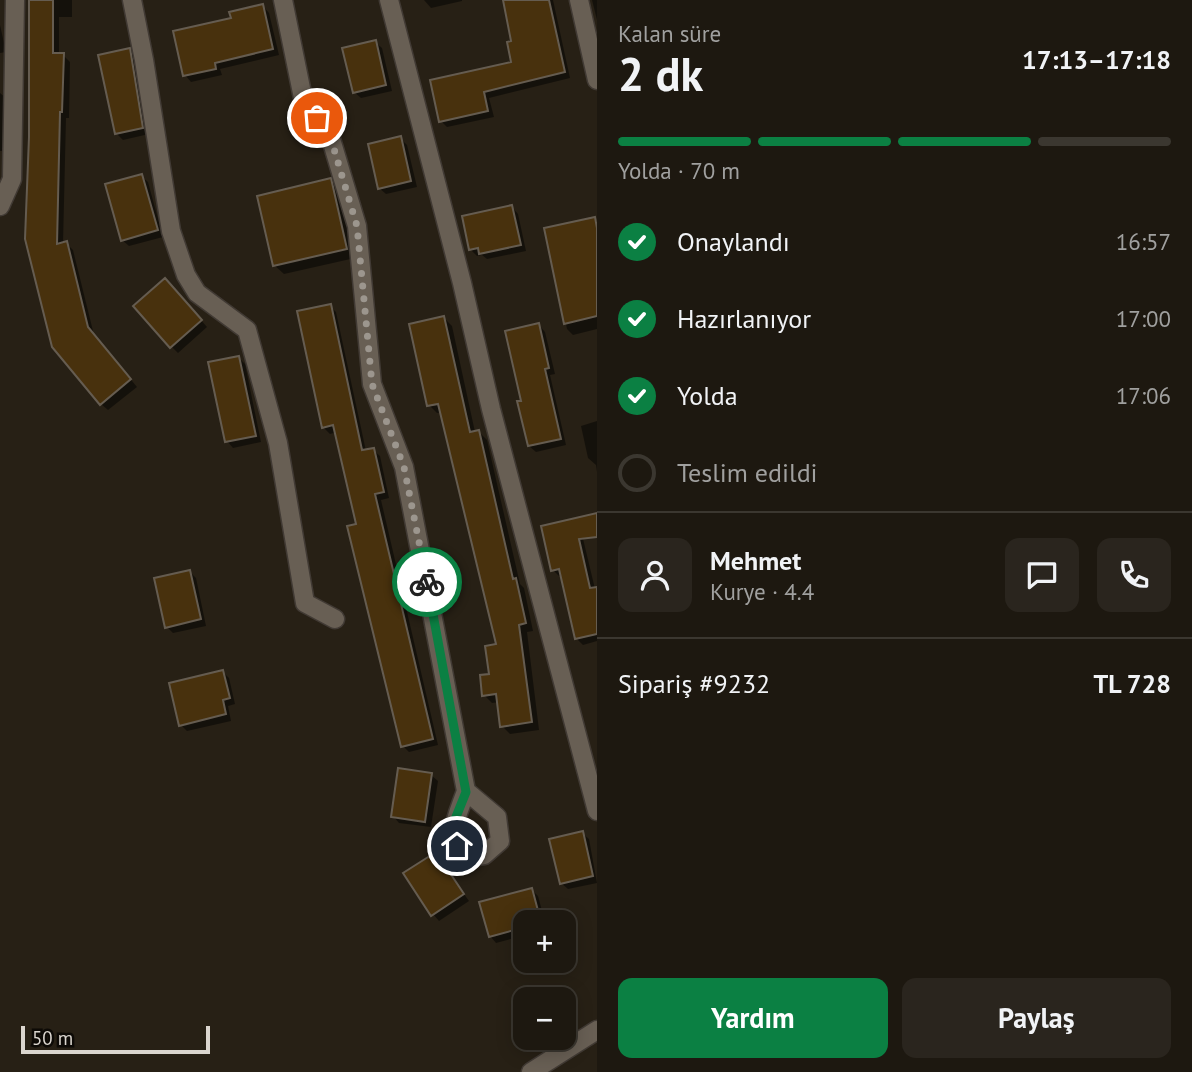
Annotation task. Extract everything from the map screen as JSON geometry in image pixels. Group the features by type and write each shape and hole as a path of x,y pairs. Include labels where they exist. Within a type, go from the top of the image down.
{"street":[{"path":"0,206 12,179 15,0"},
{"path":"132,0 171,231 186,275 197,293 247,330 278,443 305,603 335,619"},
{"path":"283,0 303,98 331,139 357,226 372,384 404,467 466,792"},
{"path":"388,0 462,282 494,423 597,811"},
{"path":"579,0 597,80"},
{"path":"531,1072 597,1030"}],"building":[{"path":"29,0 53,0 53,53 64,53 57,244 67,241 88,327 131,379 100,405 52,347 25,239 29,137"},
{"path":"503,0 549,0 565,72 484,92 488,111 439,122 430,80 511,62 507,42 511,41"},
{"path":"263,4 273,49 215,63 216,69 183,76 173,31 231,18 229,12"},
{"path":"376,40 386,85 353,93 342,48"},
{"path":"130,48 143,128 115,134 98,55"},
{"path":"401,136 411,181 378,189 368,144"},
{"path":"142,174 158,230 121,241 105,184"},
{"path":"331,178 347,249 273,266 257,196"},
{"path":"512,205 521,245 479,254 478,248 469,250 462,216"},
{"path":"595,217 597,316 564,324 544,228"},
{"path":"165,278 202,320 170,348 133,306"},
{"path":"331,304 362,450 374,448 384,492 375,494 433,739 401,747 347,526 356,524 333,425 322,428 297,311"},
{"path":"444,316 470,432 479,430 513,579 516,578 526,623 519,625 532,722 500,727 496,694 482,696 480,675 489,674 485,646 496,644 438,404 427,406 409,324"},
{"path":"539,323 549,368 545,369 561,439 528,446 505,331"},
{"path":"239,356 256,436 225,442 208,362"},
{"path":"597,513 597,537 579,539 590,588 597,587 597,634 575,639 559,569 551,571 541,526"},
{"path":"190,570 201,619 165,628 154,578"},
{"path":"223,670 230,698 223,700 226,714 179,726 169,683"},
{"path":"398,768 432,773 425,822 391,817"},
{"path":"583,831 593,876 560,884 549,839"},
{"path":"436,852 464,894 431,916 403,873"},
{"path":"532,888 538,910 513,910 513,930 489,937 479,902"}],"way so far":[{"path":"317,118 331,139 357,226 372,384 404,467 427,582"}],"route":[{"path":"427,582 466,792 452,827 457,846"}]}
